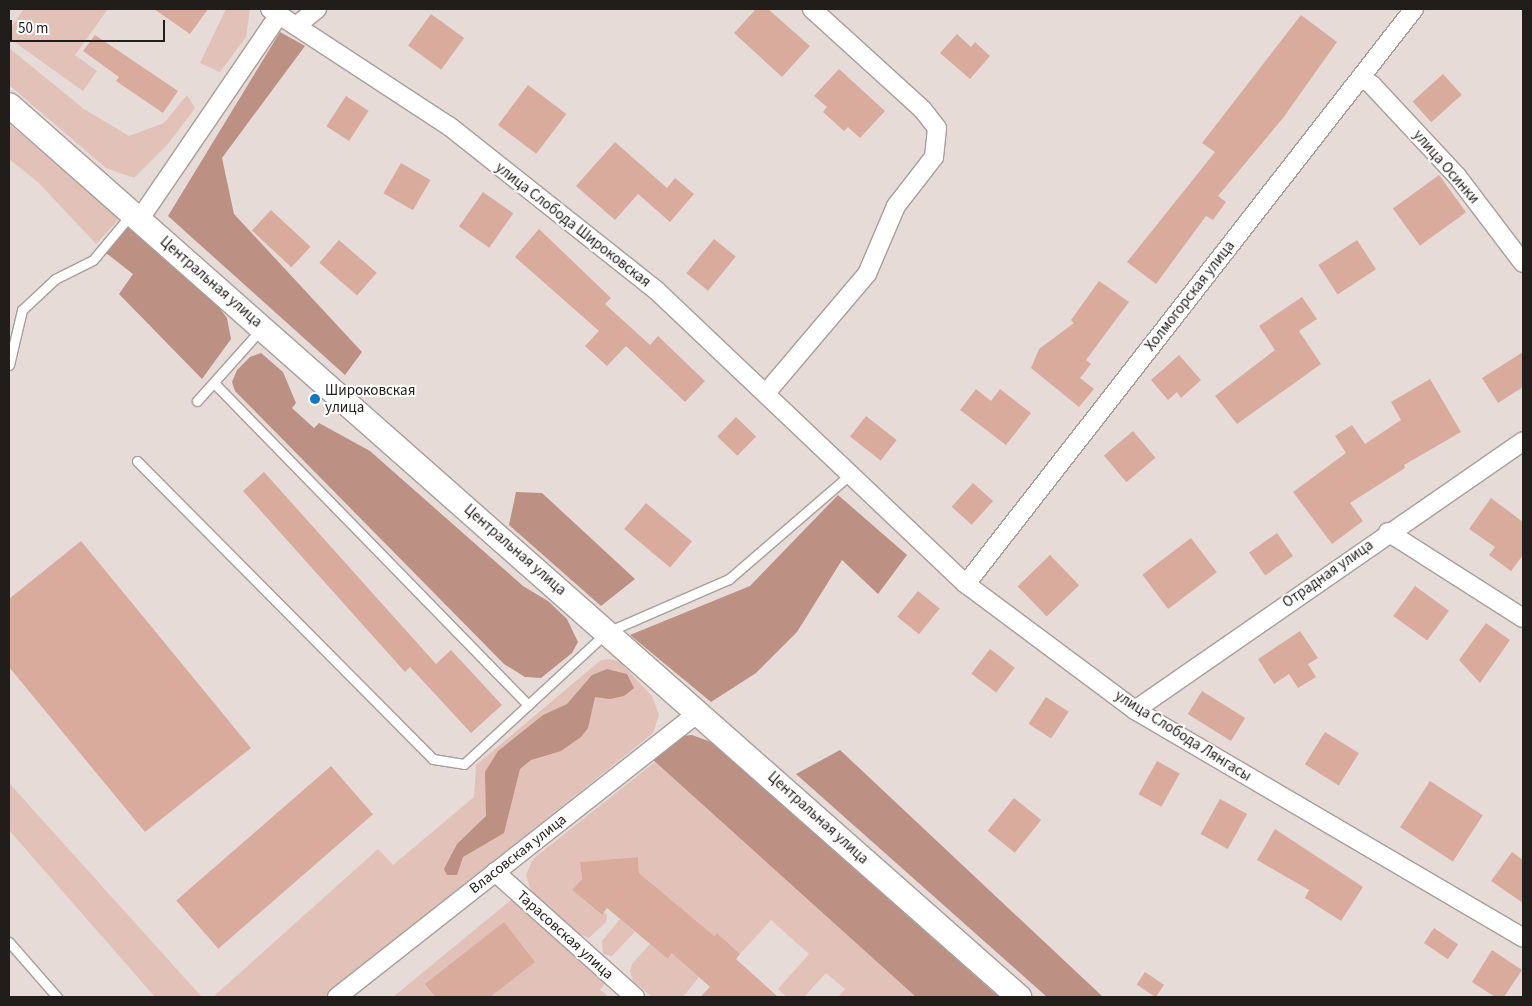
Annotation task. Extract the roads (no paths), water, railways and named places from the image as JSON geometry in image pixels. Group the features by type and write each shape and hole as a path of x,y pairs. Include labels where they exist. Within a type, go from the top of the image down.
{"street":[{"path":"296,26 316,9"},
{"path":"766,393 867,274 896,206 934,157 937,128 922,109 812,9"},
{"name":"Холмогорская улица","path":"966,584 1414,9"},
{"path":"136,217 275,12"},
{"name":"улица Слобода Широковская","path":"275,12 449,126 656,290 852,473"},
{"name":"улица Осинки","path":"1361,77 1372,84 1457,176 1523,263"},
{"name":"Центральная улица","path":"9,105 699,712 1019,997"},
{"name":"Отрадная улица","path":"1135,710 1388,532 1523,441"},
{"name":"улица Слобода Лянгасы","path":"852,473 966,584 1135,710 1523,938"},
{"path":"1388,532 1523,618"},
{"name":"Власовская улица","path":"337,997 699,712"},
{"name":"Тарасовская улица","path":"495,872 635,997"}],"lane":[{"path":"9,365 22,310 56,279 93,260 136,217"},
{"path":"197,401 262,328"},
{"path":"214,383 528,705"},
{"path":"137,461 433,759 464,764 607,632 729,579 852,473"},
{"path":"9,942 56,997"}],"place":[{"name":"Широковская улица","path":"315,399"}]}
